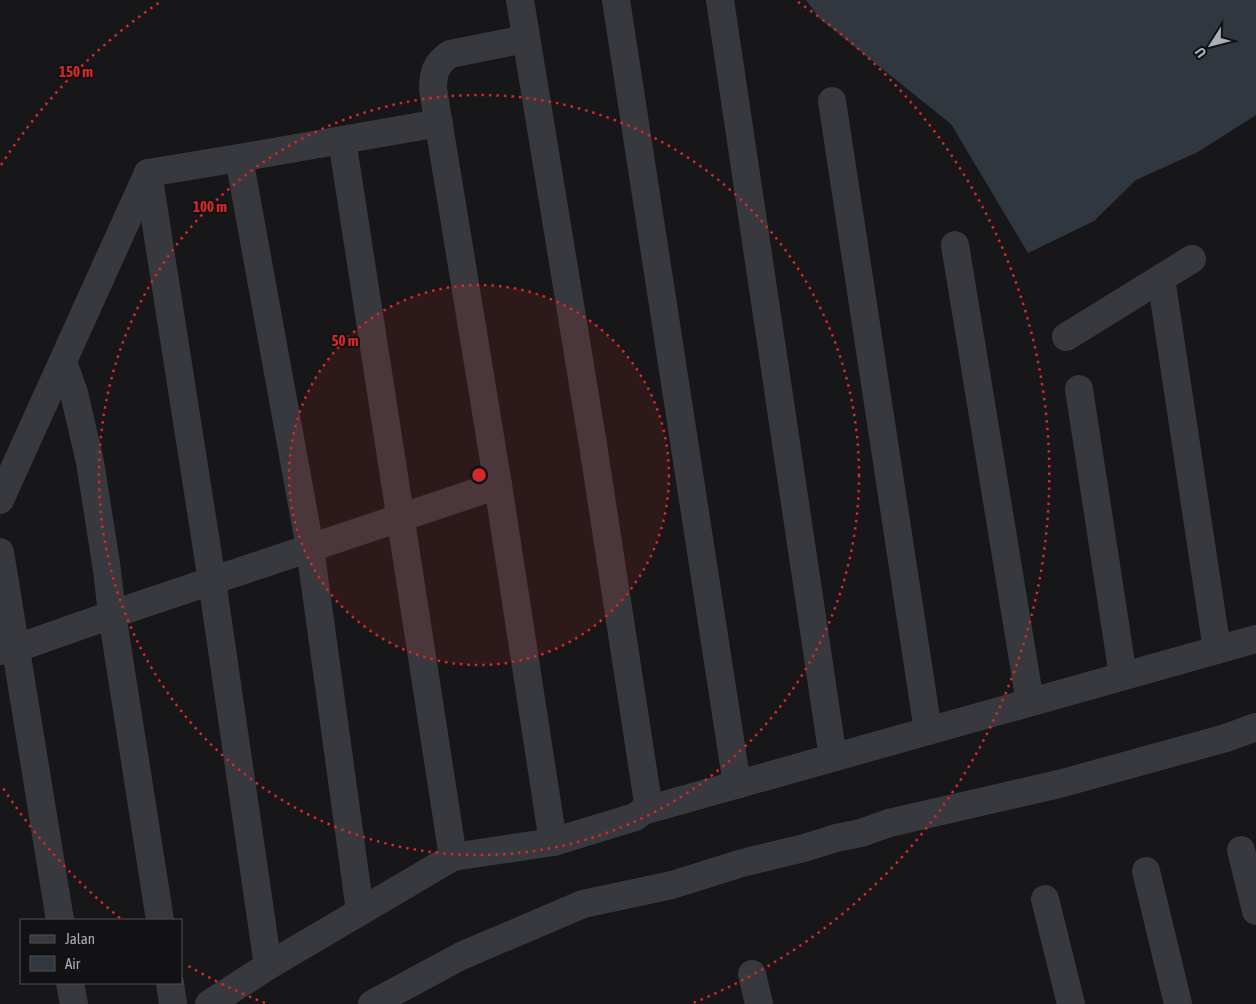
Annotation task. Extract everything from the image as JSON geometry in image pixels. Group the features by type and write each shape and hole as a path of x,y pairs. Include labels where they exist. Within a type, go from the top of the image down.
{"street":[{"path":"209,1004 268,966 453,856 553,842 635,817 643,811 648,803 593,445 520,0"},
{"path":"616,0 737,785"},
{"path":"720,0 833,758"},
{"path":"528,49 523,42 515,41 450,54 441,61 435,70 433,89 498,485 553,842"},
{"path":"832,101 928,731"},
{"path":"148,174 439,123"},
{"path":"342,140 453,856"},
{"path":"240,158 310,548 360,911"},
{"path":"0,500 148,174"},
{"path":"148,174 212,581 268,966"},
{"path":"955,246 1030,702"},
{"path":"1066,337 1192,259"},
{"path":"1161,278 1217,650"},
{"path":"63,362 74,393 90,462 160,919"},
{"path":"1079,389 1123,676"},
{"path":"8,650 498,485"},
{"path":"0,552 8,650 60,919"},
{"path":"643,811 1256,639"},
{"path":"372,1004 461,956 583,904 672,885 742,863 861,833 888,823 1059,784 1226,738 1256,727"},
{"path":"1241,850 1256,911"},
{"path":"1146,872 1178,1004"},
{"path":"1045,898 1071,1004"},
{"path":"752,974 759,1004"},
{"path":"70,984 74,1004"},
{"path":"170,984 173,1004"}],"water":[{"path":"806,0 1256,0 1256,115 1198,152 1136,180 1094,221 1028,253 951,124 820,19"}]}
